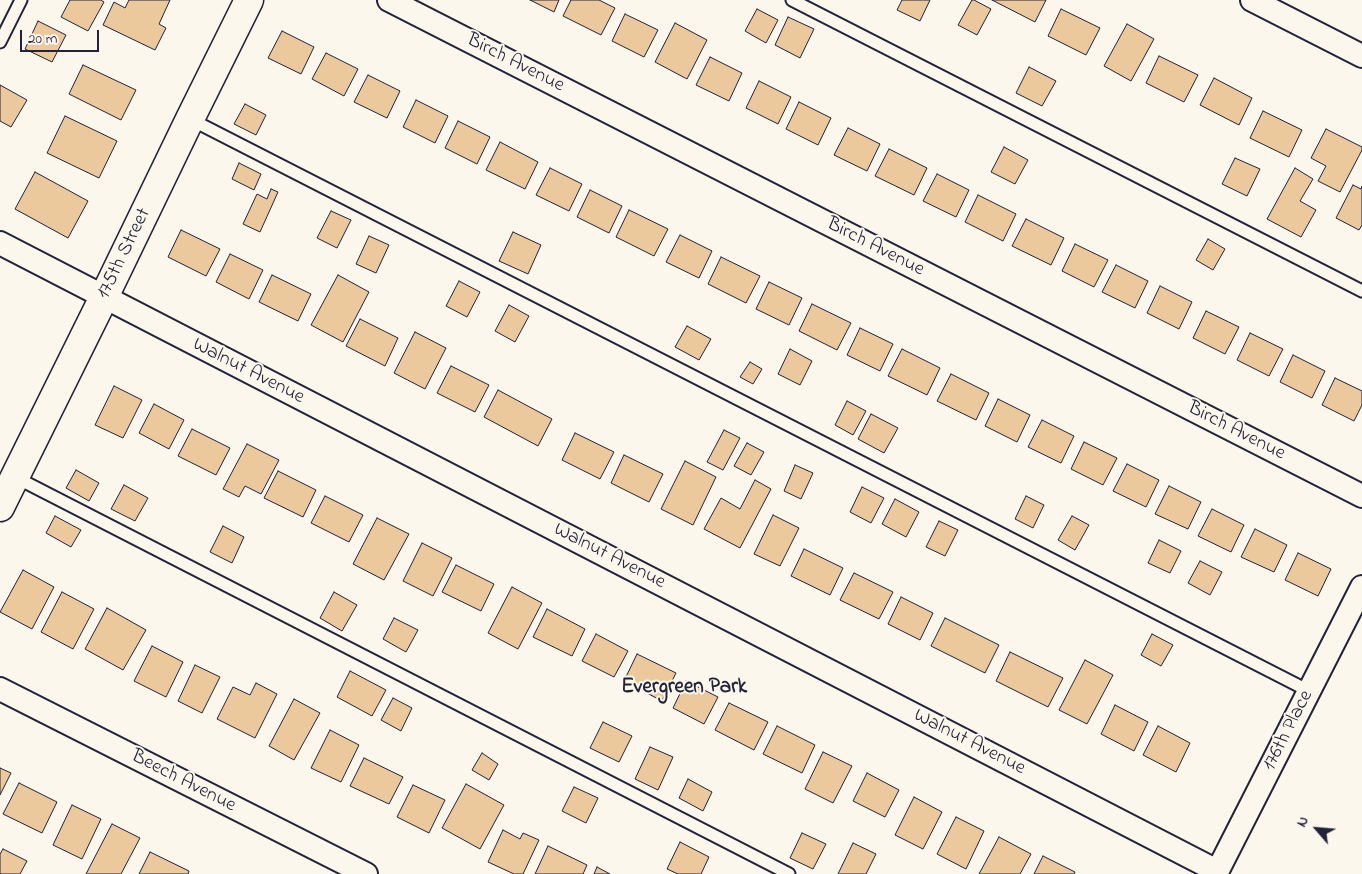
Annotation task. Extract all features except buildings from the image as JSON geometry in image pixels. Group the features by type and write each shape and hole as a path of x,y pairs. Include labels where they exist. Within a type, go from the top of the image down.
{"street":[{"name":"175th Street","path":"0,508 249,0"},
{"name":"Birch Avenue","path":"389,0 1362,496"},
{"path":"1252,0 1362,56"},
{"name":"Walnut Avenue","path":"0,243 1217,872"},
{"name":"176th Place","path":"1217,872 1362,587"},
{"name":"Beech Avenue","path":"0,689 366,874"}],"lane":[{"path":"0,42 21,0"},
{"path":"792,0 1362,290"},
{"path":"190,119 1309,691"},
{"path":"15,476 789,874"}],"district":[{"name":"Evergreen Park","path":"684,689"}]}
